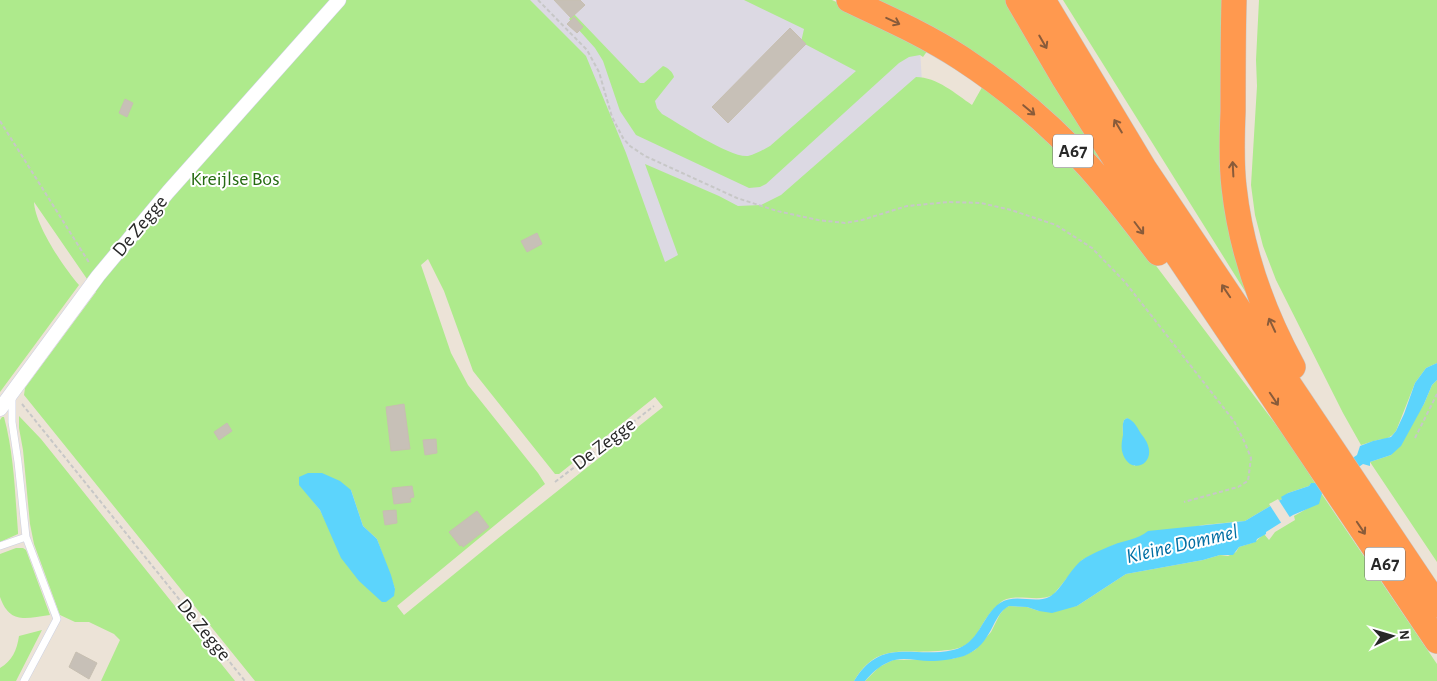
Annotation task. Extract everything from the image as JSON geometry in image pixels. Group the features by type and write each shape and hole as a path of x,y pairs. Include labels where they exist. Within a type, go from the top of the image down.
{"highway":[{"name":"A67","path":"849,0 924,36 960,57 983,72 1049,128 1088,165 1118,201 1212,324 1247,358"},
{"name":"A67","path":"1018,0 1063,77 1148,210 1247,358 1437,605"},
{"name":"A67","path":"1043,0 1144,168 1337,475 1437,641"},
{"name":"A67","path":"1234,0 1232,165 1242,238 1263,306 1292,365 1317,409 1337,475"}],"street":[{"name":"De Zegge","path":"0,409 98,276 168,192 339,0"}],"lane":[{"path":"12,393 12,422 26,537 57,619 24,681"},
{"path":"0,546 26,537"}],"path":[{"path":"538,0 587,50 594,60 612,117 623,138 630,146 646,156 737,198 777,211 818,220 845,223 862,220 907,206 949,202 981,203 1011,210 1056,225 1092,248 1125,282 1234,421 1251,458 1248,481 1238,487 1184,502"},
{"path":"0,121 98,276"},
{"name":"De Zegge","path":"12,393 245,681"},
{"path":"1415,438 1437,394"},
{"name":"De Zegge","path":"554,482 654,406"}],"shaded area":[{"path":"508,0 773,0 920,49 922,83 817,184 663,280"}],"green space":[{"name":"Kreijlse Bos","path":"0,0 530,0 586,56 626,153 665,262 678,255 645,164 738,206 761,205 781,195 916,77 939,83 972,105 985,82 1072,162 1117,214 1289,442 1315,483 1288,493 1282,499 1245,521 1203,525 1114,545 1082,560 1053,595 1040,598 1012,598 1001,602 989,614 972,640 964,646 948,650 890,653 871,661 854,681 255,681 24,395 25,388 96,292 34,202 39,222 45,234 58,257 79,285 0,392","holes":["428,259 444,291 473,371 555,474 559,474 655,397 663,407 404,615 397,606 545,484 468,385 451,353 421,265","1127,418 1133,422 1138,433 1135,466 1127,461 1123,454 1124,420","302,487 351,490 363,526 377,539 395,589 327,524 320,510"]},
{"path":"744,0 832,0 930,47 923,57 920,55 909,57 899,63 766,184 760,187 749,188 636,135 620,111 603,61 595,48 569,19 574,14 640,83 644,83 663,66 668,69 673,73 674,77 655,101 657,108 662,114 729,152 748,156 770,146 856,71 801,42 804,29"},
{"path":"868,0 1006,0 1112,172 1097,167"},
{"path":"1063,0 1229,0 1228,159 1268,328"},
{"path":"1259,0 1437,0 1437,363 1426,368 1415,383 1396,431 1386,439 1361,445 1276,280 1263,246 1255,215 1251,185 1257,86 1256,60"},
{"path":"1437,380 1437,562 1370,462 1391,455 1424,404 1432,385"},
{"path":"19,416 41,439 235,681 101,681 120,640 114,634 89,622 75,622 60,615 34,544 30,524"},
{"path":"4,417 12,459 18,534 0,542 0,420"},
{"path":"1321,493 1437,664 1437,681 865,681 879,667 893,660 952,659 975,650 991,632 1000,614 1009,606 1027,607 1039,611 1077,606 1126,574 1203,560 1220,555 1228,556 1236,552 1239,547 1255,542 1264,534 1269,540 1275,532 1295,520 1294,516 1313,504"},
{"path":"16,548 26,550 50,615 20,618 14,616 4,606 0,597 0,554"},
{"path":"42,630 16,681 0,681 0,668 13,655 19,636"}],"water":[{"name":"Kleine Dommel","path":"1437,363 1437,380 1432,385 1401,446 1391,455 1370,462 1370,466 1363,464 1322,493 1319,504 1293,515 1266,532 1256,542 1239,547 1233,555 1220,555 1203,560 1126,574 1077,606 1052,613 1027,607 1009,606 1003,610 981,644 974,651 964,656 934,661 894,660 879,668 865,681 854,681 865,667 876,658 887,654 899,652 938,652 962,647 975,636 988,615 1000,603 1012,599 1043,599 1049,597 1058,590 1082,560 1105,548 1135,538 1148,531 1245,521 1282,499 1281,497 1288,493 1309,486 1311,483 1316,483 1357,455 1360,446 1391,437 1404,414 1415,383 1426,368"},
{"path":"1127,418 1136,425 1148,445 1149,453 1147,460 1137,466 1131,465 1126,460 1122,451 1123,424"},
{"path":"308,473 322,473 340,481 351,490 363,526 377,539 391,575 395,589 394,596 386,602 382,602 359,581 341,558 320,510 299,485 299,477"}],"pier":[{"path":"1278,499 1291,519 1282,524 1269,504"}],"building":[{"path":"554,0 580,0 585,5 571,18"},
{"path":"574,17 583,27 577,33 567,24"},
{"path":"790,28 806,44 728,123 712,107"},
{"path":"125,99 133,103 127,117 119,113"},
{"path":"537,233 542,244 527,252 521,241"},
{"path":"404,404 410,449 391,451 386,407"},
{"path":"227,423 232,431 219,440 214,432"},
{"path":"436,439 437,453 425,455 423,440"},
{"path":"412,486 414,497 410,498 411,502 394,504 392,488"},
{"path":"396,510 397,523 385,525 383,511"},
{"path":"477,511 489,527 463,547 462,545 460,546 449,532"},
{"path":"76,652 97,663 89,679 69,667"}]}
